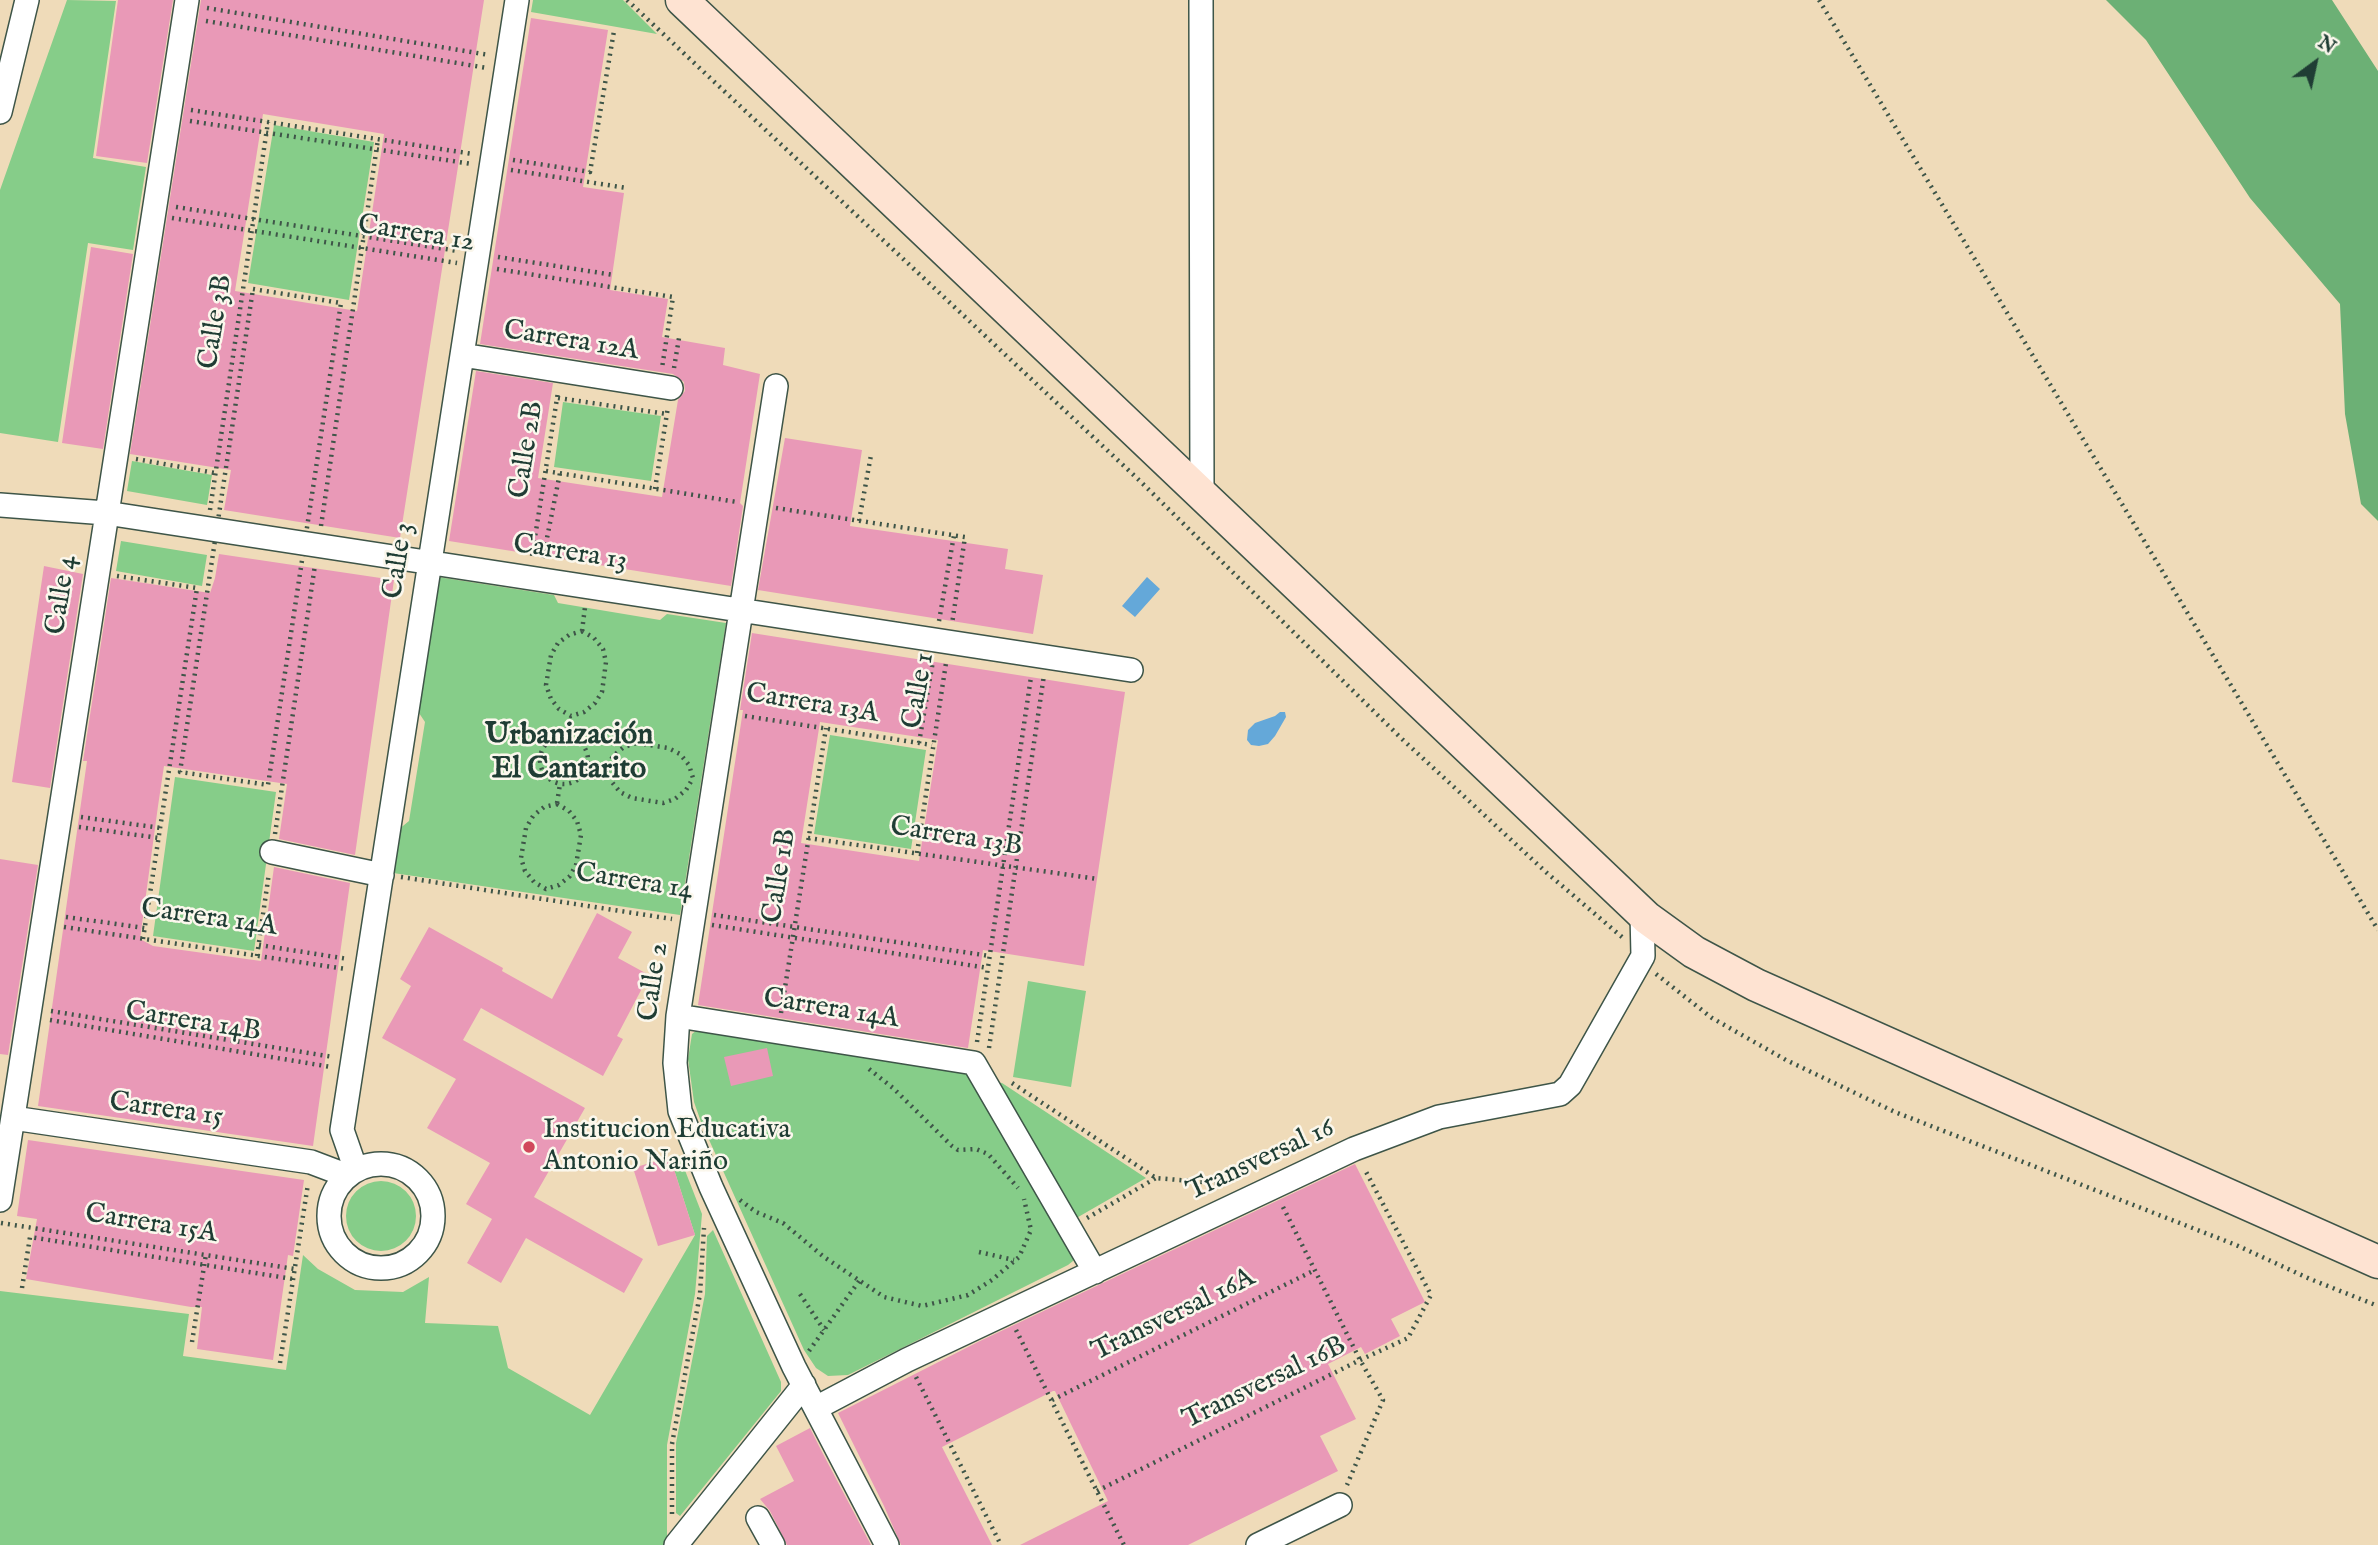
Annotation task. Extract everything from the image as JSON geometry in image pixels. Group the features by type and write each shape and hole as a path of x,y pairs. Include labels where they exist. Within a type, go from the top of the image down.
{"main road":[{"path":"681,0 1642,913 1694,952 1775,994 2378,1262"}],"street":[{"path":"0,112 27,0"},
{"name":"Calle 3","path":"354,1176 342,1130 517,0"},
{"path":"1201,0 1202,495"},
{"name":"Calle 4","path":"0,1200 186,7"},
{"name":"Carrera 12A","path":"462,355 665,387"},
{"name":"Calle 2","path":"776,386 678,1016 675,1063 680,1111 715,1197 792,1362 887,1545"},
{"name":"Carrera 13","path":"0,505 106,513 1131,670"},
{"path":"272,852 382,875"},
{"path":"1642,913 1643,956 1681,942"},
{"name":"Transversal 16","path":"816,1408 908,1360 1354,1149 1439,1117 1560,1094 1570,1085 1643,956"},
{"name":"Carrera 14A","path":"678,1016 980,1066"},
{"path":"980,1066 1095,1272"},
{"name":"Carrera 15","path":"13,1118 311,1162 354,1176"},
{"path":"676,1545 804,1385"},
{"path":"1258,1545 1340,1505"},
{"path":"758,1518 773,1545"}],"path":[{"path":"1819,0 2378,930"},
{"path":"186,7 507,65"},
{"path":"186,7 507,65"},
{"path":"169,112 266,133 590,172 614,31"},
{"path":"169,112 268,122 627,188"},
{"name":"Calle 3B","path":"207,528 268,122"},
{"name":"Carrera 12","path":"154,209 253,219 673,297 665,387"},
{"name":"Carrera 12","path":"154,209 252,230 614,275"},
{"path":"253,289 341,303"},
{"path":"655,488 667,414 665,387 679,338"},
{"name":"Calle 2B","path":"534,579 562,370"},
{"path":"558,398 667,414"},
{"path":"115,455 215,472"},
{"path":"859,521 871,455"},
{"name":"Calle 2B","path":"534,579 560,473"},
{"name":"Calle 1","path":"917,853 965,537"},
{"path":"96,573 197,588 143,939"},
{"path":"582,631 594,638 603,649 606,662 601,692 595,703 584,712 571,716 559,709 546,685 551,655 558,643 569,635 582,631"},
{"path":"980,1066 988,968 1003,866 1041,656"},
{"path":"980,1066 1016,868 1041,656"},
{"name":"Carrera 13A","path":"726,713 932,745"},
{"path":"566,736 571,716"},
{"name":"Calle 1B","path":"778,1032 826,728"},
{"path":"557,736 575,738 587,753 587,763 578,780 560,783 551,780 540,766 542,748 557,736"},
{"path":"637,743 668,748 680,754 689,765 693,778 686,790 676,799 663,803 632,798 620,792 611,781 607,768 613,756 624,747 637,743"},
{"path":"587,763 607,768"},
{"path":"180,772 268,785"},
{"path":"557,804 560,783"},
{"path":"557,804 569,811 577,821 581,835 576,865 570,876 559,885 546,889 534,882 525,871 521,858 526,828 533,816 544,807 557,804"},
{"path":"58,819 161,828"},
{"path":"58,819 159,838"},
{"name":"Carrera 13B","path":"808,838 1098,879"},
{"name":"Carrera 14","path":"382,875 694,917 794,927 990,956"},
{"path":"544,898 546,889"},
{"name":"Carrera 14","path":"694,917 793,937 988,968"},
{"name":"Carrera 14A","path":"43,919 145,928"},
{"name":"Carrera 14A","path":"43,919 143,939 367,967"},
{"name":"Carrera 14A","path":"259,945 367,967"},
{"name":"Carrera 14B","path":"29,1012 352,1065"},
{"name":"Carrera 14B","path":"29,1012 352,1065"},
{"path":"672,1520 672,1444 701,1294 705,1225 715,1197 748,1204 756,1212 783,1223 824,1257 884,1297 922,1306 968,1295 992,1280 1014,1261 1027,1243 1031,1230 1027,1203 1016,1184 988,1154 976,1149 958,1150 946,1142 882,1079 849,1057 846,1043"},
{"path":"980,1066 996,1073 1156,1178 1234,1185"},
{"name":"Transversal 16B","path":"1097,1491 1408,1338 1431,1295 1354,1149"},
{"path":"280,1363 311,1162"},
{"path":"1070,1227 1156,1178"},
{"path":"1273,1188 1383,1400 1340,1505"},
{"name":"Carrera 15A","path":"0,1223 295,1269"},
{"name":"Carrera 15A","path":"22,1288 30,1237 293,1279"},
{"path":"979,1252 1014,1261"},
{"path":"192,1342 206,1254"},
{"name":"Transversal 16A","path":"1052,1401 1315,1270"},
{"path":"792,1362 803,1359 859,1280"},
{"path":"800,1294 824,1330"},
{"path":"1008,1313 1124,1545"},
{"path":"908,1360 1001,1545"}],"green space":[{"path":"67,0 116,1 93,158 146,167 133,250 88,243 58,442 0,433 0,190"},
{"path":"533,0 623,0 657,34 531,12"},
{"path":"2106,0 2332,0 2378,71 2378,521 2361,504 2345,414 2340,304 2250,198 2146,40"},
{"path":"274,125 374,142 349,300 248,283"},
{"path":"563,402 661,416 651,481 554,467"},
{"path":"132,461 212,475 207,505 127,491"},
{"path":"121,541 207,555 202,586 116,571"},
{"path":"438,577 554,595 558,603 660,620 667,614 726,623 680,915 393,873 398,830 409,821 425,722 417,710"},
{"path":"830,735 926,750 911,849 814,834"},
{"path":"175,777 276,792 254,951 153,936"},
{"path":"1028,981 1086,991 1071,1087 1013,1077"},
{"path":"697,1030 971,1068 1075,1253 1073,1261 848,1375 828,1376 816,1368 804,1350 701,1122 694,1102 688,1059 692,1034"},
{"path":"994,1082 1002,1083 1146,1178 1073,1220"},
{"path":"679,1155 702,1214 695,1294 667,1445 667,1545 0,1545 0,1291 189,1314 183,1356 286,1370 303,1255 318,1269 355,1290 403,1292 429,1277 425,1323 498,1326 508,1368 590,1415 695,1235 670,1157"},
{"path":"374,1181 388,1181 401,1187 410,1196 416,1216 414,1229 406,1241 388,1251 374,1251 361,1245 352,1236 346,1223 346,1209 352,1196 361,1187"},
{"path":"713,1230 781,1382 781,1391 680,1516 676,1513 676,1443 705,1294 707,1236"}],"water":[{"path":"1147,577 1160,589 1135,617 1122,606"},
{"path":"1285,712 1286,717 1268,744 1251,745 1247,740 1248,730 1255,723"}],"building":[{"path":"118,0 173,0 147,163 96,156"},
{"path":"201,0 484,0 400,538 224,510 231,470 130,454","holes":["263,114 384,134 357,311 235,291"]},
{"path":"531,18 608,30 583,187 624,193 610,290 668,299 662,337 725,348 723,365 760,374 740,503 743,506 731,586 449,541 476,371 553,383 538,478 662,497 678,400 685,391 684,382 673,374 480,344"},
{"path":"91,247 133,254 103,449 62,443"},
{"path":"785,438 862,450 850,526 1008,549 1005,569 1043,575 1033,634 758,590"},
{"path":"219,554 394,580 355,855 279,839 287,784 164,766 158,806 140,939 153,946 261,961 274,867 350,883 313,1146 38,1106 87,761 83,761 111,578 210,593"},
{"path":"44,566 83,574 50,788 12,782"},
{"path":"752,633 1125,692 1084,966 983,950 968,1048 698,1005 743,710 740,710","holes":["820,722 938,740 919,861 801,843"]},
{"path":"0,859 38,865 8,1055 0,1054"},
{"path":"597,913 632,932 618,958 649,975 617,1036 623,1039 603,1076 481,1008 463,1040 585,1108 534,1197 643,1259 624,1293 526,1238 501,1283 467,1263 492,1219 466,1204 490,1163 427,1128 456,1079 382,1038 411,986 400,979 429,927 552,999"},
{"path":"767,1048 773,1076 731,1086 724,1057"},
{"path":"28,1140 304,1180 293,1256 288,1255 273,1360 197,1349 202,1307 26,1279 37,1219 17,1216"},
{"path":"670,1157 695,1235 658,1246 633,1168"},
{"path":"1355,1164 1425,1302 1391,1319 1400,1336 1365,1354 1361,1347 1328,1364 1356,1419 1320,1436 1338,1471 1188,1545 1020,1545 1108,1501 1053,1391 942,1447 992,1545 901,1545 838,1413 980,1341"},
{"path":"810,1428 871,1545 787,1545 770,1511 760,1499 794,1481 776,1446"}],"place":[{"name":"Institucion Educativa Antonio Nariño","path":"529,1147"}],"district":[{"name":"Urbanización El Cantarito","path":"569,754"}]}
